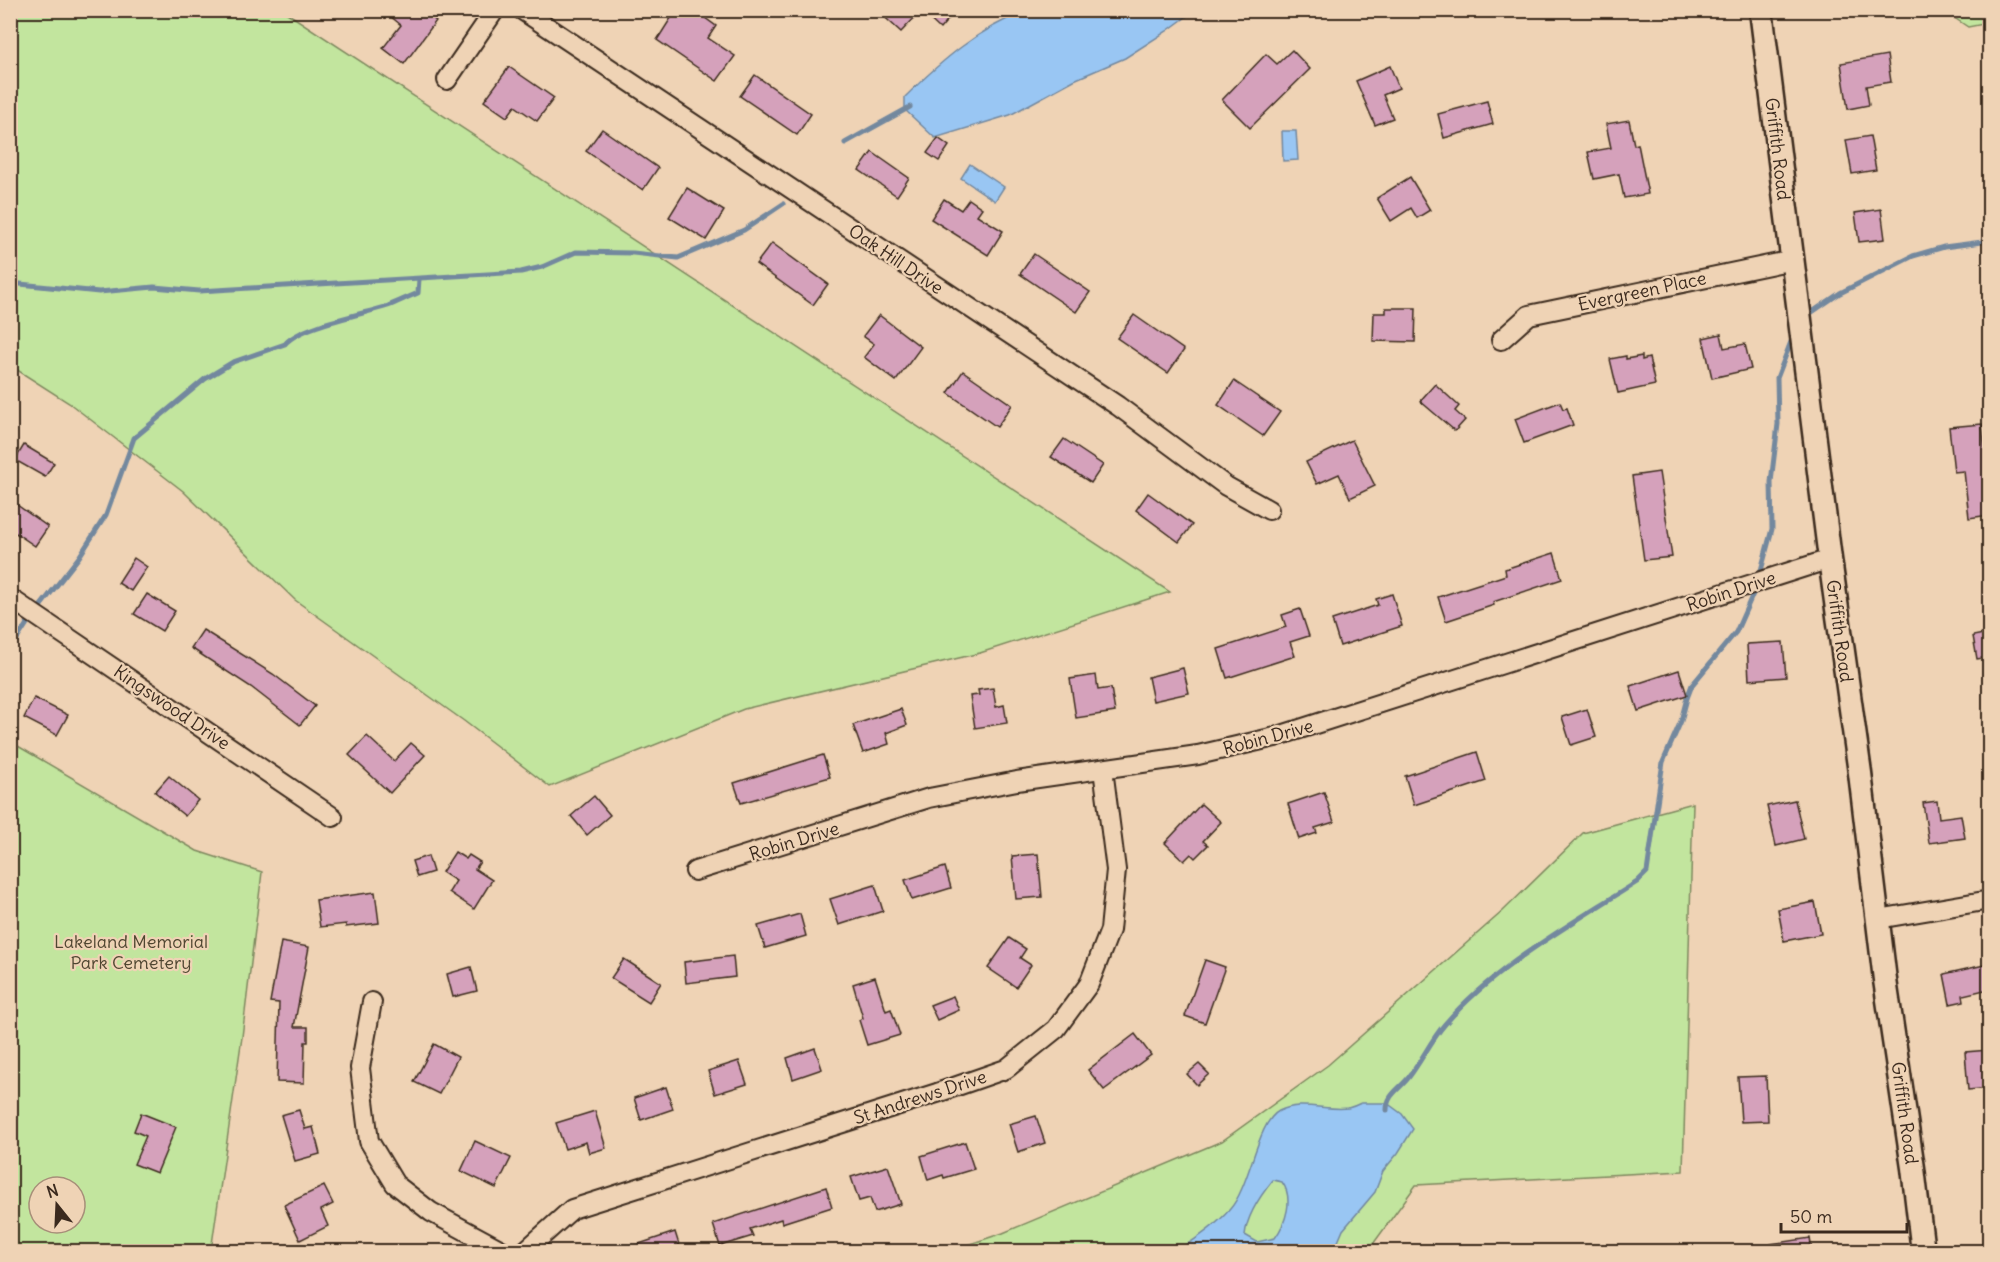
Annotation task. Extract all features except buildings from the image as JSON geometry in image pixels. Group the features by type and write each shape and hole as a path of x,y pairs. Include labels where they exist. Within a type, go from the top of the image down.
{"street":[{"path":"447,80 495,10"},
{"name":"Oak Hill Drive","path":"522,10 1118,406 1226,486 1269,510"},
{"name":"Griffith Road","path":"1761,10 1830,559 1923,1251"},
{"name":"Evergreen Place","path":"1501,340 1529,315 1793,260"},
{"name":"Robin Drive","path":"695,871 929,798 1017,781 1198,755 1275,737 1830,559"},
{"name":"Kingswood Drive","path":"10,598 333,817"},
{"name":"St Andrews Drive","path":"524,1251 572,1209 1006,1069 1056,1029 1089,984 1110,930 1116,870 1102,769"},
{"path":"1878,919 1989,900"},
{"path":"372,1002 360,1068 369,1141 395,1184 431,1212 505,1251"}],"green space":[{"path":"10,11 284,11 1170,592 980,653 744,709 550,787 464,721 295,600 183,491 69,403 11,366"},
{"path":"1944,11 1989,11 1989,23 1968,27"},
{"name":"Lakeland Memorial Park Cemetery","path":"11,742 197,851 262,872 242,1037 211,1251 11,1252"},
{"path":"1693,803 1683,1171 1416,1185 1368,1251 946,1252 1003,1233 1222,1141 1328,1065 1503,911 1583,833"}],"water":[{"path":"1028,10 1194,11 1125,58 1074,80 1010,115 935,138 905,110 905,97 947,58 993,26"},
{"path":"1282,131 1296,131 1298,160 1283,161"},
{"path":"970,164 1004,187 995,201 961,178"},
{"path":"1361,1103 1387,1103 1402,1114 1413,1129 1383,1171 1375,1192 1343,1230 1334,1251 1176,1251 1205,1232 1230,1209 1243,1186 1259,1141 1271,1117 1279,1111 1296,1106 1340,1109","holes":["1273,1180 1282,1182 1288,1195 1285,1218 1275,1238 1257,1242 1245,1235 1251,1213"]}],"waterway":[{"path":"845,143 910,107"},
{"path":"10,283 99,292 154,287 199,291 521,272 542,267 576,252 633,253 678,258 744,230 783,204"},
{"path":"1805,317 1840,293 1913,256 1944,247 1990,241"},
{"path":"10,650 28,622 79,557 106,515 134,438 205,379 233,362 285,344 317,326 388,306 418,293 419,279"},
{"path":"1759,578 1772,529 1771,482 1778,424 1777,378 1794,334"},
{"path":"1387,1110 1389,1100 1409,1077 1440,1030 1465,1003 1511,964 1637,882 1647,872 1663,762 1681,721 1687,698 1692,685 1736,632 1756,587"}]}
